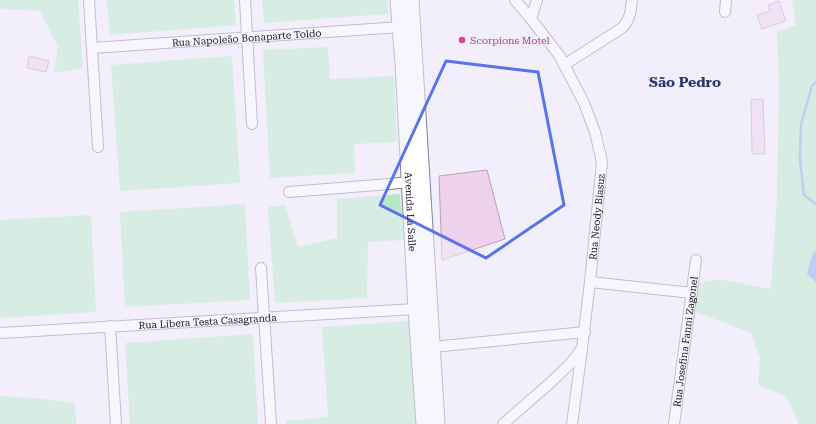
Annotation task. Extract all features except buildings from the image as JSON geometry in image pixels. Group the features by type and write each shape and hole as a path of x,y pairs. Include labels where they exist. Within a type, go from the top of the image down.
{"main road":[{"name":"Avenida La Salle","path":"398,0 401,27 409,63 420,258 416,309 424,424"},
{"name":"Avenida La Salle","path":"411,0 409,63 409,182 432,347 437,424"}],"street":[{"path":"89,0 98,147"},
{"path":"245,0 252,124"},
{"name":"Rua Neody Biasuz","path":"504,424 550,384 571,363 582,348 585,332 602,162 595,132 584,102 559,55 514,0"},
{"path":"531,19 537,0"},
{"path":"564,65 622,28 627,23 632,0"},
{"path":"724,12 726,0"},
{"name":"Rua Napoleão Bonaparte Toldo","path":"92,48 401,27"},
{"path":"289,192 409,182"},
{"name":"Rua Josefina Fanni Zagonel","path":"674,424 696,260"},
{"path":"261,268 271,424"},
{"path":"590,282 692,293"},
{"name":"Rua Libera Testa Casagranda","path":"0,333 416,309"},
{"path":"110,326 116,424"},
{"path":"432,347 585,332"},
{"path":"572,424 582,348"}],"highlighted area":[{"path":"446,61 538,72 564,205 486,258 380,205"}],"green space":[{"path":"0,0 78,0 83,68 54,73 58,47 40,11 0,9"},
{"path":"107,0 234,0 236,25 110,35"},
{"path":"262,0 387,0 388,14 264,23"},
{"path":"792,0 816,0 816,424 799,424 786,396 758,385 760,358 751,333 696,312 696,300 699,283 719,279 771,289 777,197 779,84 777,32 796,25"},
{"path":"328,47 330,79 394,76 397,142 354,144 355,173 270,178 263,50"},
{"path":"232,56 240,183 120,191 111,65"},
{"path":"400,194 404,240 368,242 367,298 275,303 268,207 285,205 298,247 337,238 337,199"},
{"path":"245,204 250,300 125,307 120,212"},
{"path":"91,215 96,312 0,318 0,220"},
{"path":"409,321 416,424 286,424 286,421 328,417 322,327"},
{"path":"253,334 258,424 130,424 125,343"},
{"path":"0,396 34,398 74,403 77,424 0,424"}],"water":[{"path":"816,251 816,282 807,274 813,252"}],"waterway":[{"path":"816,82 812,86 801,124 800,159 804,195 816,204"}],"place":[{"name":"Scorpions Motel","path":"462,40"}],"district":[{"name":"São Pedro","path":"685,82"}]}
